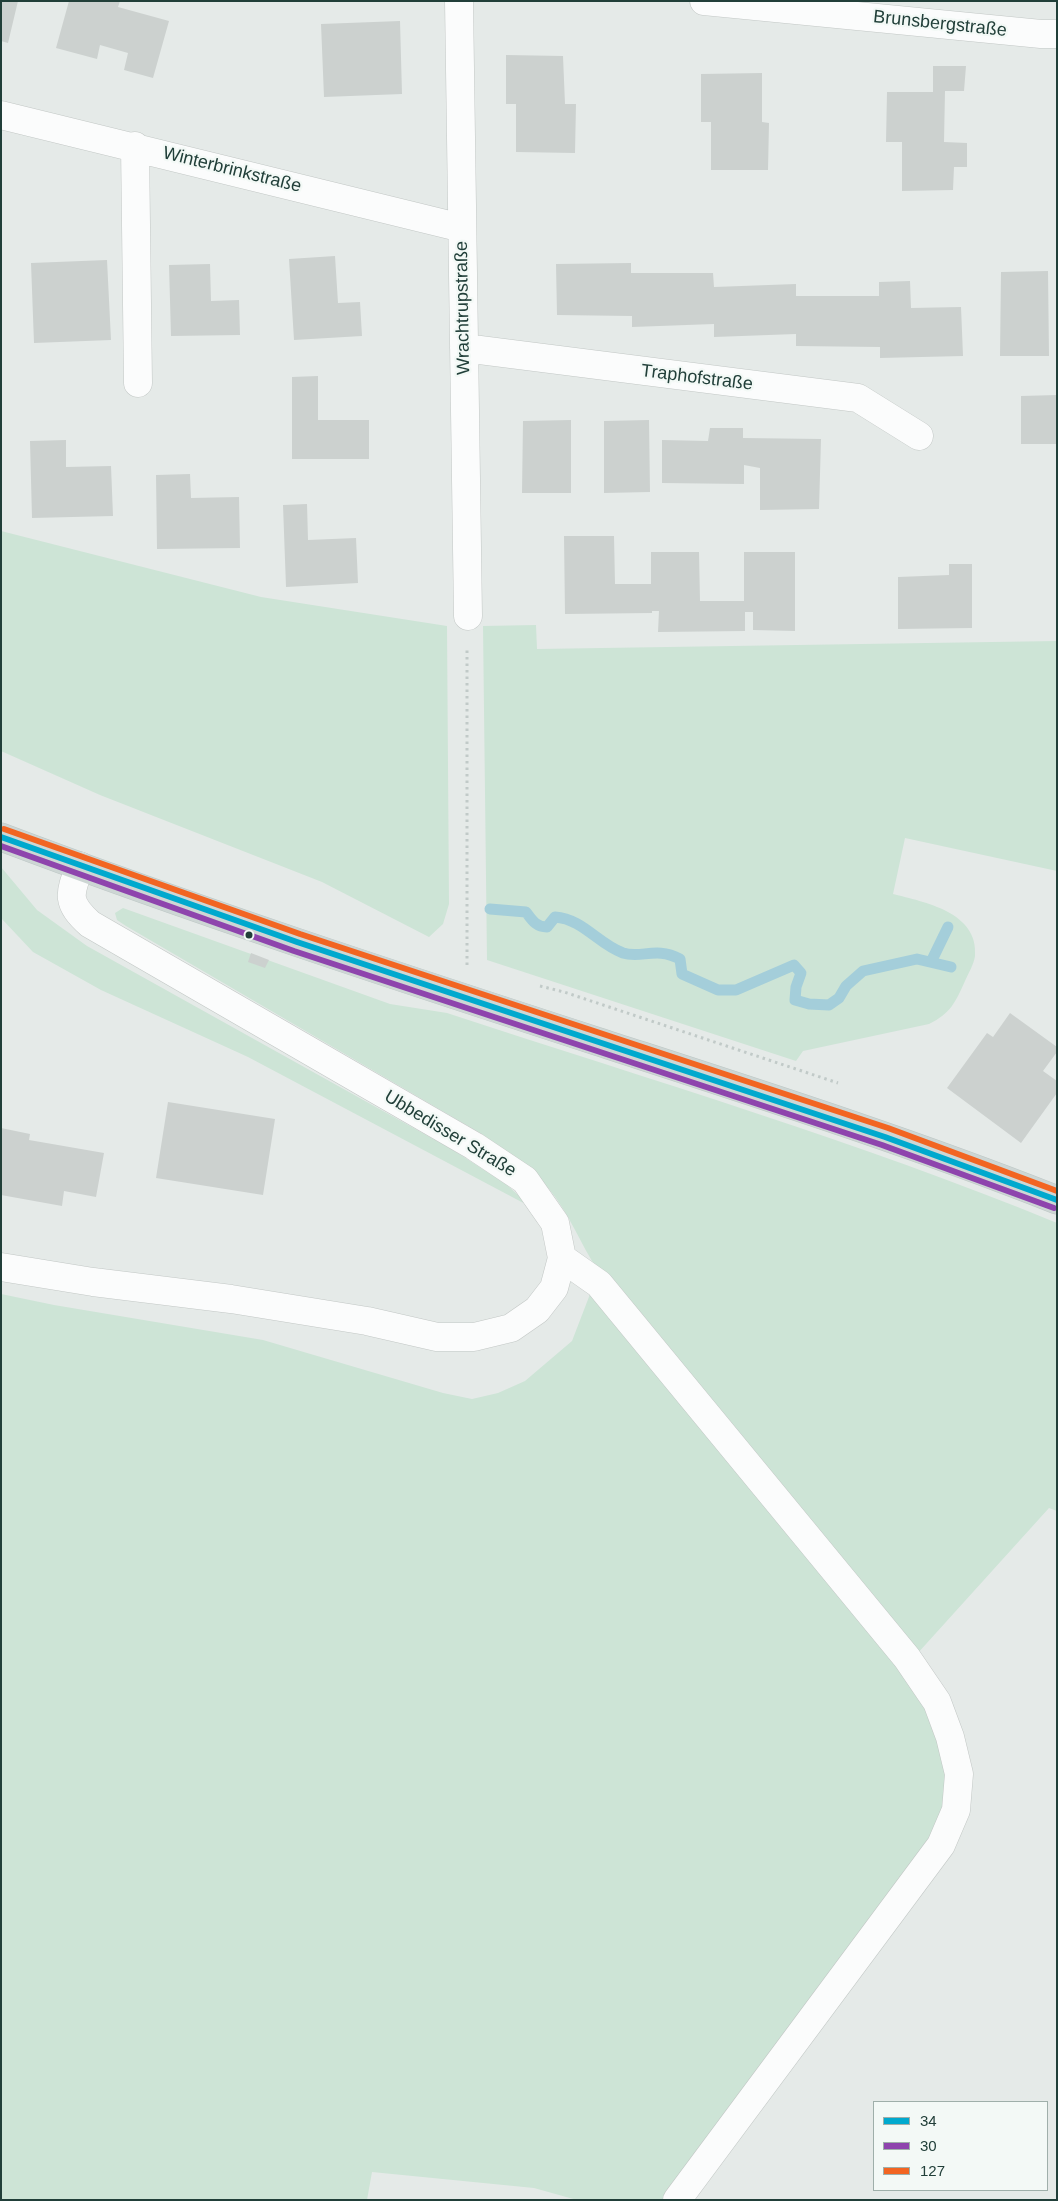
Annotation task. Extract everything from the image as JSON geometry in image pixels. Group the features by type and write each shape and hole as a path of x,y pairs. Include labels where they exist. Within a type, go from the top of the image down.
{"main road":[{"path":"1,837 276,936 869,1130 1057,1200"}],"street":[{"name":"Wrachtrupstraße","path":"459,1 468,616"},
{"name":"Brunsbergstraße","path":"704,1 1057,34"},
{"name":"Winterbrinkstraße","path":"1,115 135,146 462,228"},
{"path":"135,146 138,383"},
{"name":"Traphofstraße","path":"464,348 858,398 919,436"},
{"name":"Ubbedisser Straße","path":"1,1267 93,1282 231,1299 367,1321 436,1337 474,1337 510,1328 538,1310 554,1288 562,1258 555,1223 525,1180 474,1146 90,924 72,905 71,890 80,866"},
{"path":"562,1258 599,1284 907,1658 937,1702 950,1737 959,1774 956,1810 941,1845 677,2200"}],"path":[{"path":"467,965 468,616"}],"green space":[{"path":"1,531 261,597 447,626 449,904 443,924 429,937 322,882 100,795 1,751"},
{"path":"536,625 537,649 1057,641 1057,871 905,838 893,894 934,906 959,919 968,929 974,941 975,956 971,969 951,1007 942,1016 929,1024 803,1051 796,1061 487,960 483,626"},
{"path":"1,867 37,910 87,946 453,1150 506,1184 531,1207 248,1057 101,990 33,952 1,918"},
{"path":"123,908 390,1004 447,1013 754,1112 906,1165 1057,1223 1057,1511 1049,1508 917,1654 597,1269 563,1208 534,1173 480,1133 126,926 117,920 115,913"},
{"path":"592,1289 909,1675 944,1748 947,1797 932,1837 665,2200 577,2200 534,2188 372,2172 367,2200 1,2200 1,1294 54,1305 263,1340 443,1393 472,1399 498,1393 525,1381 572,1341"}],"building":[{"path":"1,1 18,1 8,43 1,41"},
{"path":"69,1 120,1 118,7 169,21 153,78 124,70 128,53 100,45 97,59 56,48"},
{"path":"400,21 402,94 324,97 321,24"},
{"path":"506,55 563,56 565,104 576,104 575,153 516,152 516,104 506,104"},
{"path":"933,66 966,66 964,91 945,91 944,142 967,143 967,167 954,167 953,190 902,191 902,142 886,142 887,92 933,92"},
{"path":"762,73 762,122 769,123 768,170 711,170 711,122 701,122 701,74"},
{"path":"335,256 338,303 360,302 362,336 294,340 289,259"},
{"path":"107,260 111,340 34,343 31,263"},
{"path":"631,263 631,273 713,273 714,287 796,284 796,296 879,296 879,282 910,281 911,308 961,307 963,356 880,358 880,347 796,346 796,334 714,337 714,324 632,327 632,316 557,315 556,264"},
{"path":"210,264 211,301 239,300 240,335 171,336 169,265"},
{"path":"1048,271 1049,356 1000,356 1001,272"},
{"path":"318,376 318,420 369,420 369,459 292,459 292,377"},
{"path":"1057,395 1057,444 1021,444 1021,396"},
{"path":"571,420 571,493 522,493 523,421"},
{"path":"649,420 650,492 604,493 604,421"},
{"path":"710,428 743,428 743,438 821,439 819,509 760,510 760,468 744,465 744,484 662,483 662,440 708,441"},
{"path":"66,440 66,467 111,466 113,516 32,518 30,441"},
{"path":"190,474 191,498 239,497 240,548 157,549 156,475"},
{"path":"307,504 308,540 356,538 358,583 286,587 283,505"},
{"path":"564,536 614,536 615,584 651,584 651,552 699,552 700,601 744,601 744,552 795,552 795,631 753,630 753,612 745,612 745,631 658,632 659,611 652,611 652,613 565,614"},
{"path":"949,564 972,564 972,628 898,629 898,577 949,575"},
{"path":"251,953 269,960 265,968 248,962"},
{"path":"1010,1013 1057,1047 1057,1052 1043,1071 1057,1081 1057,1093 1021,1143 947,1088 987,1033 993,1037"},
{"path":"168,1102 275,1119 263,1195 156,1178"},
{"path":"1,1128 30,1134 29,1140 104,1153 96,1197 64,1191 62,1206 1,1195"}],"waterway":[{"path":"490,909 526,912 535,922 543,927 547,927 555,917 565,919 574,922 623,953 636,955 664,953 671,955 680,959 682,974 718,990 736,990 794,965 801,973 796,987 795,1000 809,1004 829,1005 839,998 846,986 863,971 917,959 951,967"},
{"path":"931,962 948,927"}],"transit line":[{"name":"127","path":"4,829 300,934 888,1128 1057,1191"},
{"name":"34","path":"1,837 297,942 885,1137 1057,1200"},
{"name":"30","path":"1,846 294,951 882,1145 1054,1208"}]}
